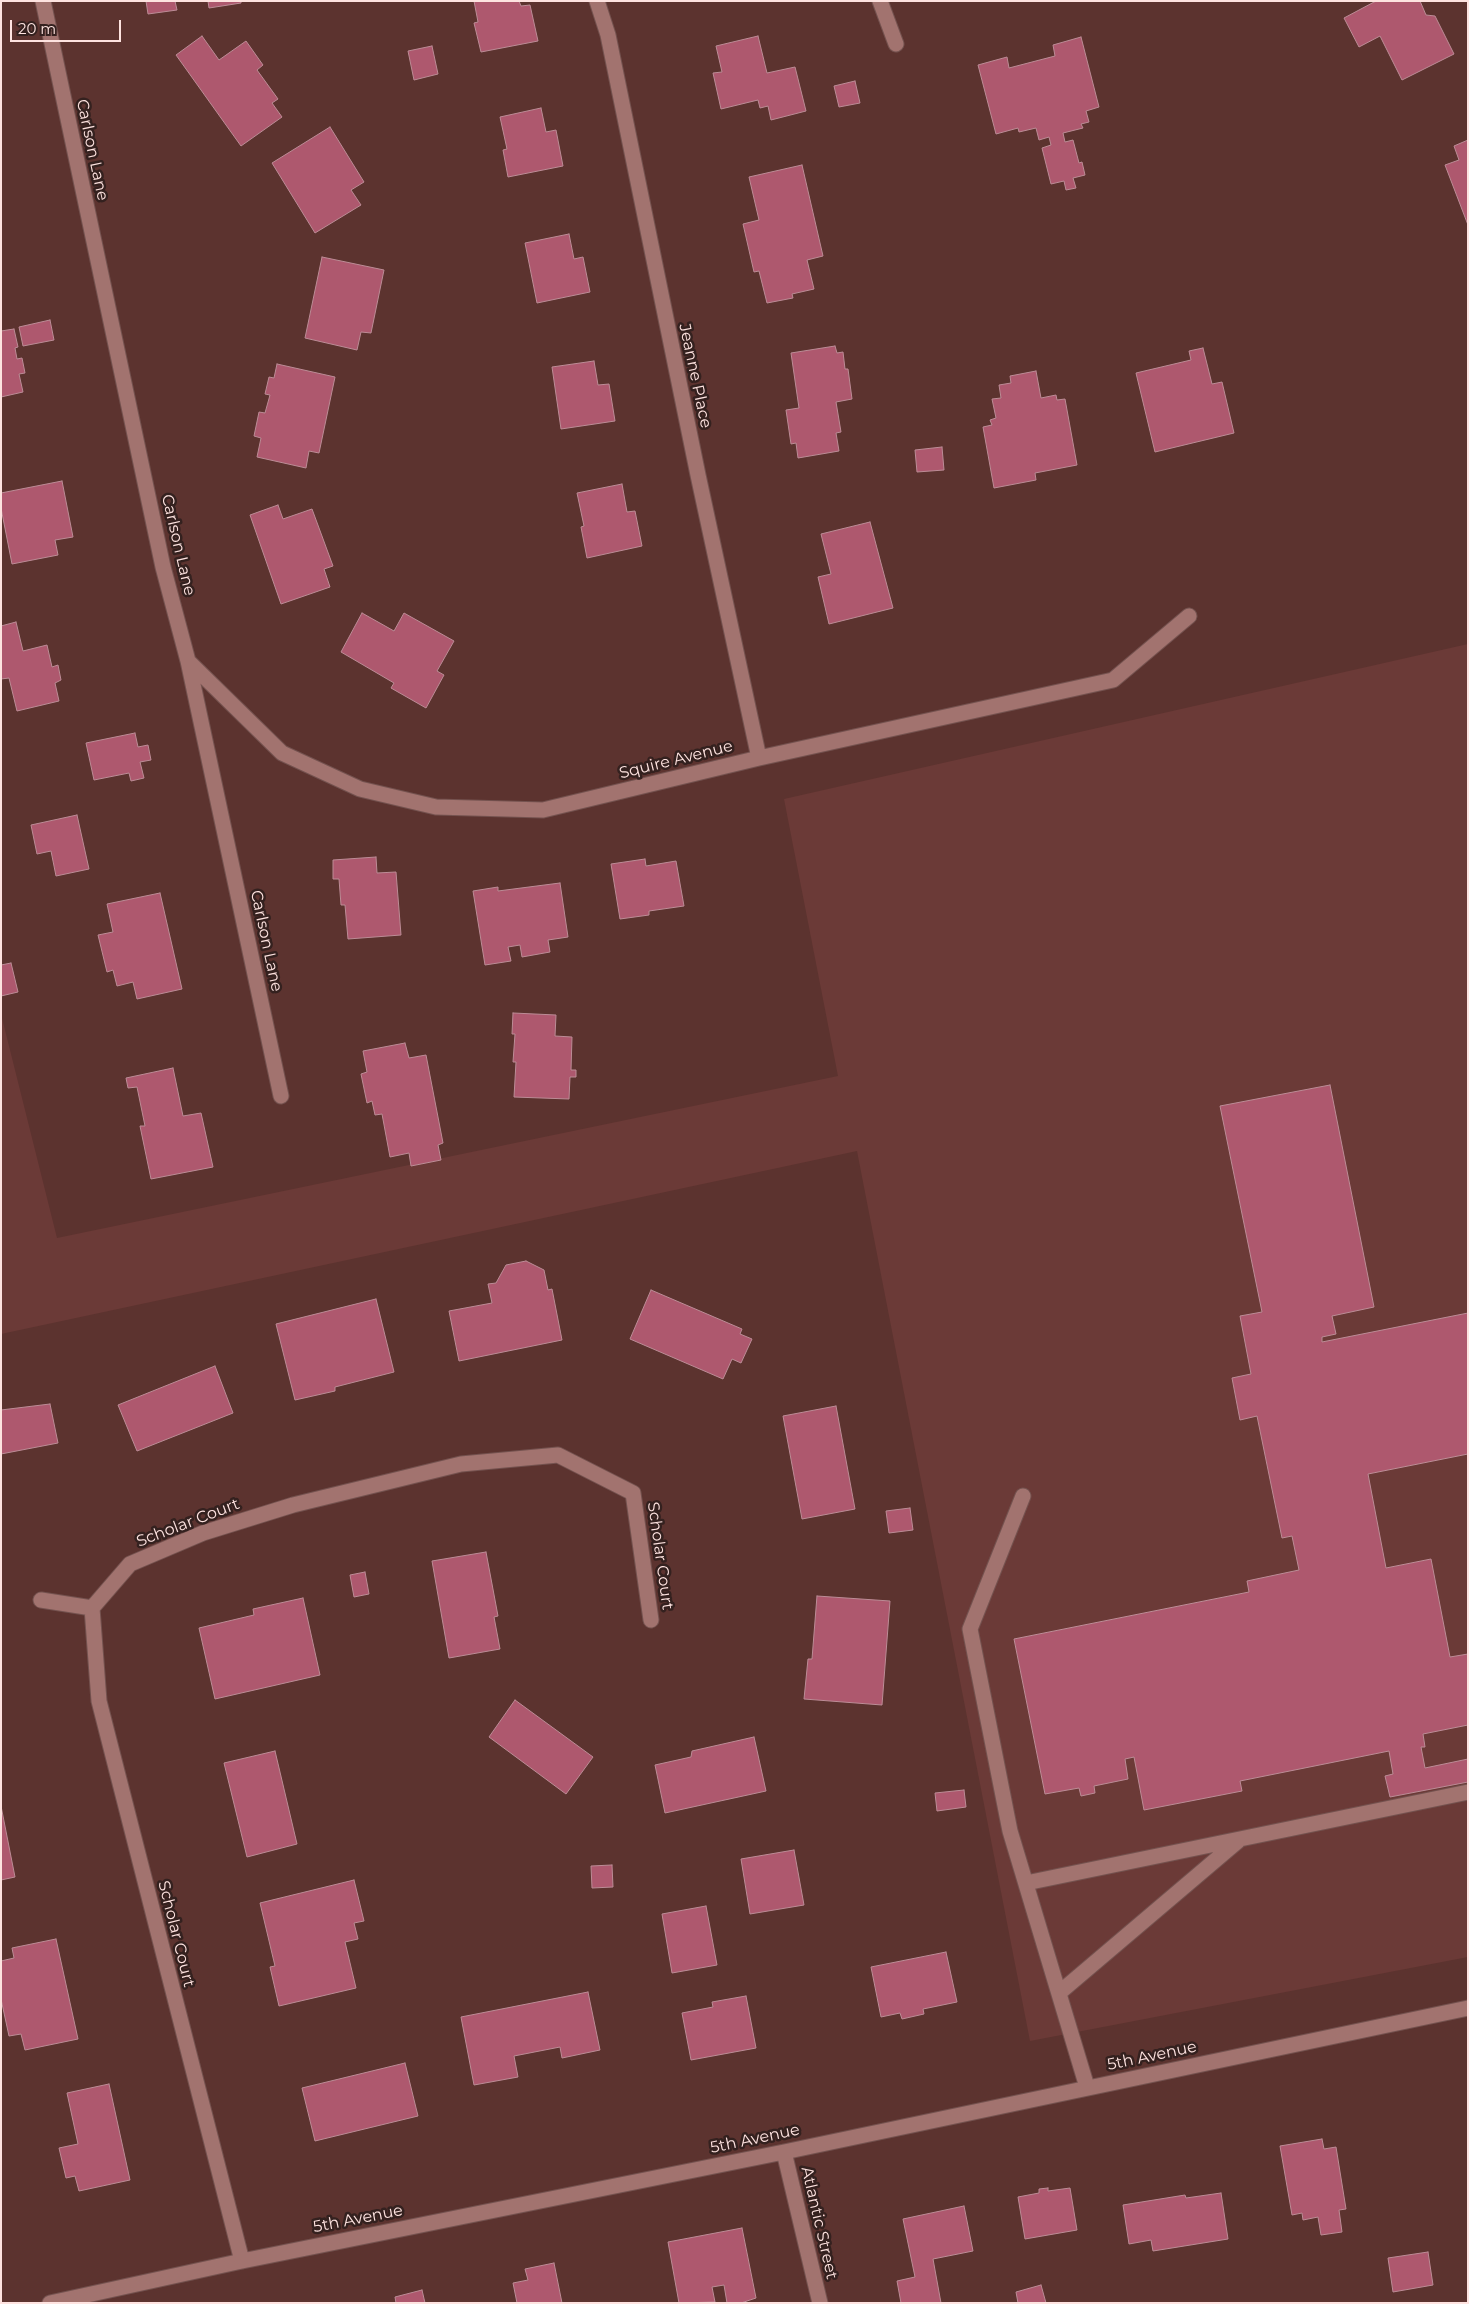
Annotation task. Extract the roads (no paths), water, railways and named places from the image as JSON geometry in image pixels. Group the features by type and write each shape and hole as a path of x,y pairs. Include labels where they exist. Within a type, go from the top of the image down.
{"street":[{"name":"Carlson Lane","path":"43,1 163,567 188,661 281,1096"},
{"name":"Jeanne Place","path":"597,1 608,35 698,475 759,758"},
{"path":"880,1 896,44"},
{"name":"Squire Avenue","path":"188,661 282,753 360,789 436,807 543,810 759,758 1113,680 1189,616"},
{"name":"Scholar Court","path":"242,2261 99,1701 92,1608 130,1564 203,1533 293,1504 461,1464 558,1455 633,1493 651,1620"},
{"path":"1023,1496 970,1629 1010,1831 1088,2087"},
{"path":"41,1600 92,1608"},
{"path":"1026,1883 1468,1792"},
{"path":"1059,1992 1239,1840"},
{"name":"5th Avenue","path":"50,2303 242,2261 784,2152 1468,2008"},
{"name":"Atlantic Street","path":"784,2152 820,2303"}]}
